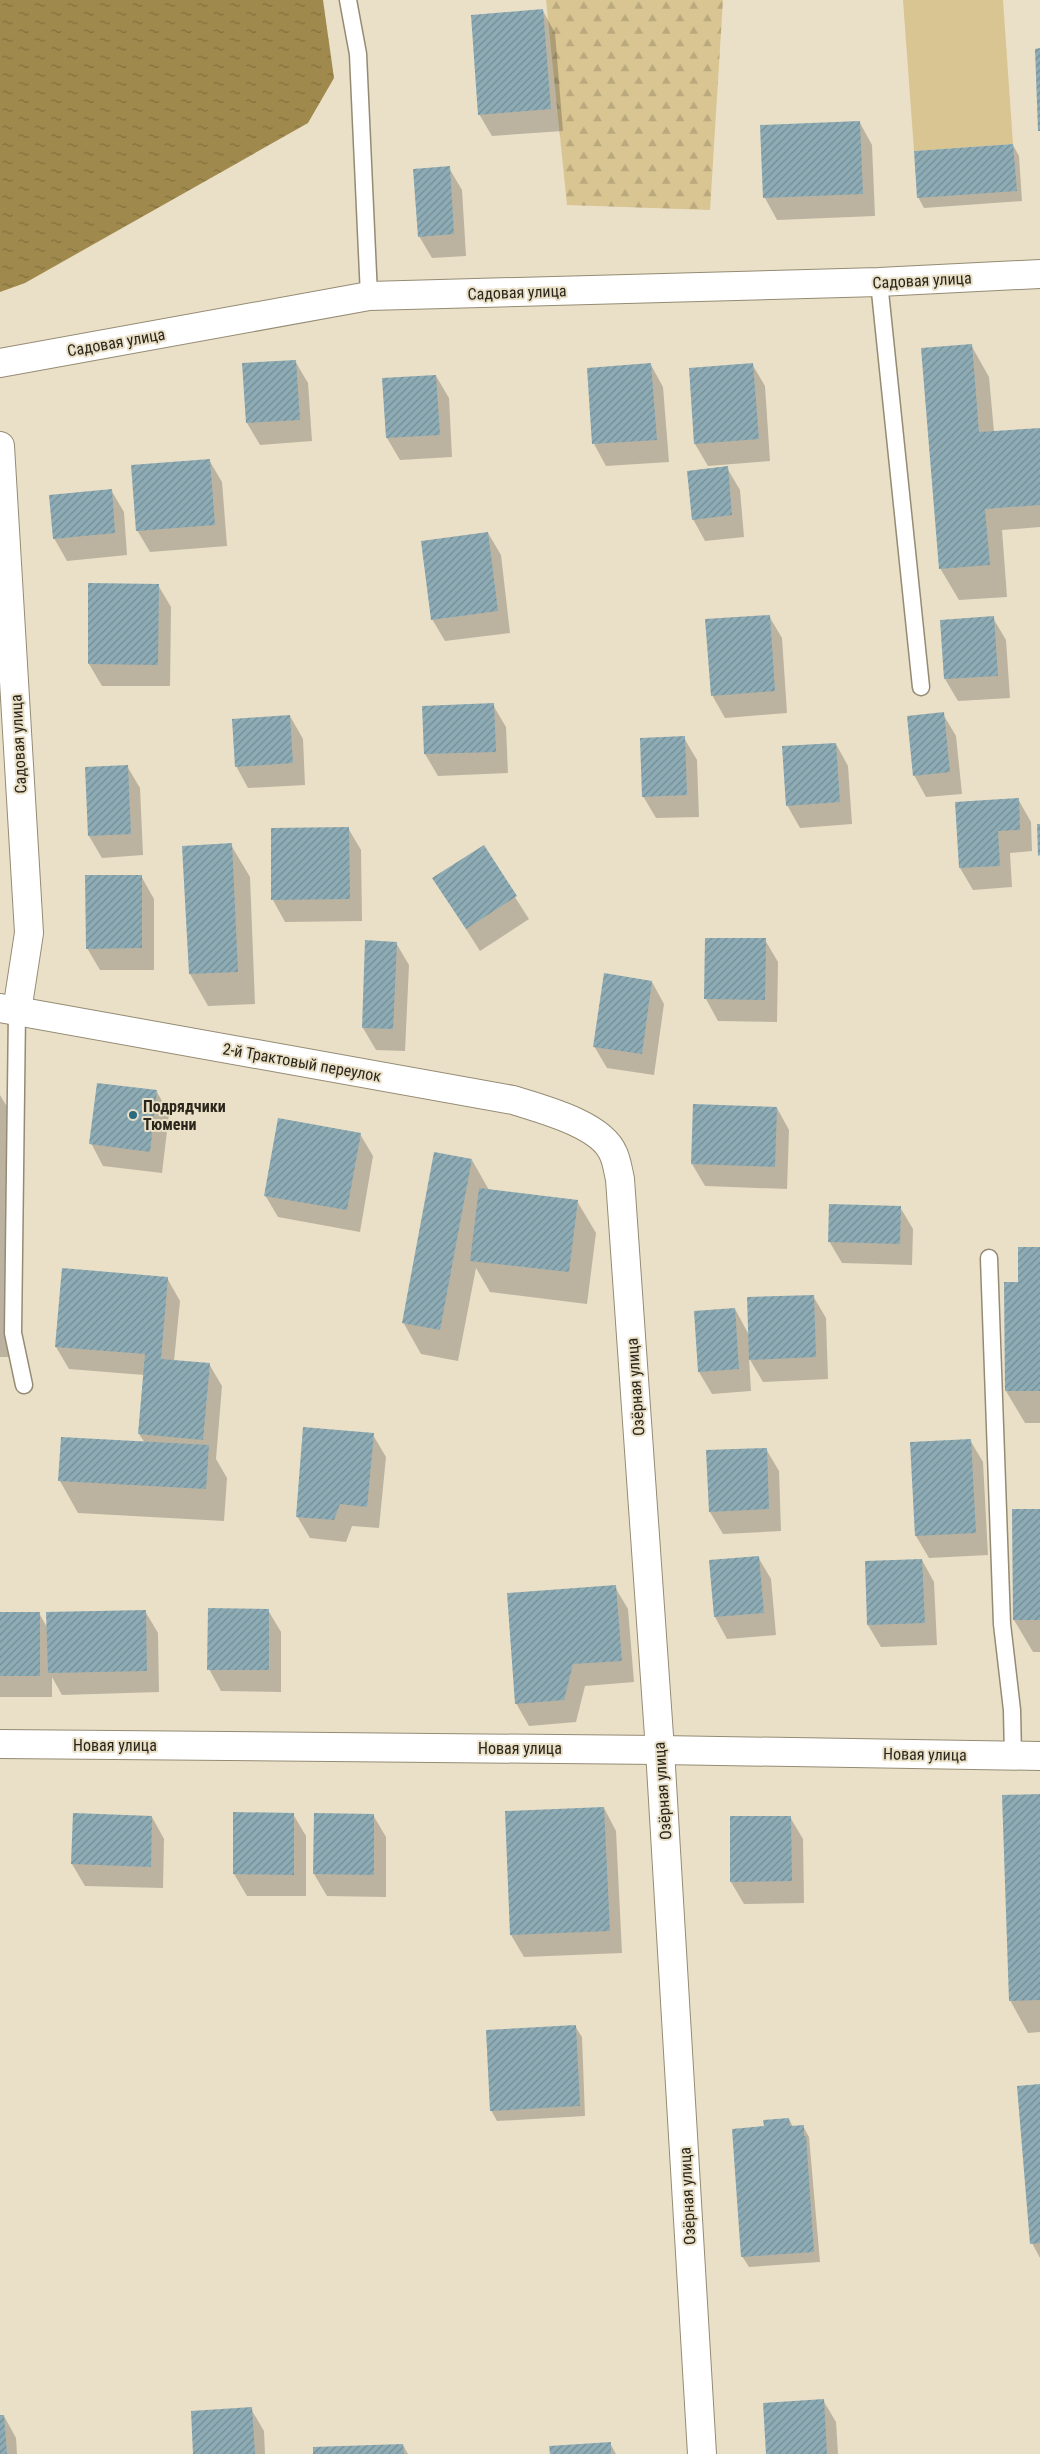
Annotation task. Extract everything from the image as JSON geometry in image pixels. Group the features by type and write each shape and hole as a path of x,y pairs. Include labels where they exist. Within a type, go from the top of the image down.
{"street":[{"name":"Садовая улица","path":"0,363 368,296 879,282 1040,274"},
{"name":"Садовая улица","path":"0,446 29,933 9,1009"},
{"name":"2-й Трактовый переулок","path":"9,1009 514,1100 559,1115 599,1135"},
{"name":"Озёрная улица","path":"599,1135 613,1152 620,1179 660,1750 702,2454"},
{"name":"Новая улица","path":"0,1744 660,1750 1040,1756"}],"lane":[{"path":"348,0 358,54 368,296"},
{"path":"879,282 921,687"},
{"path":"9,1009 13,1333 24,1386"},
{"path":"989,1258 1002,1624 1012,1710 1013,1756"}],"green space":[{"path":"546,0 723,0 710,210 567,205"},
{"path":"903,0 1003,0 1013,144 914,151"}],"water":[{"path":"0,0 323,0 334,78 308,123 25,283 0,292"}],"building":[{"path":"543,9 551,109 478,115 471,15"},
{"path":"1040,48 1040,131 1038,131 1035,49"},
{"path":"860,121 863,194 763,198 760,125"},
{"path":"1013,144 1017,191 917,198 914,151"},
{"path":"450,166 454,234 418,237 413,169"},
{"path":"972,344 979,432 1040,428 1040,505 985,509 990,565 939,569 921,348"},
{"path":"296,360 300,420 246,423 242,363"},
{"path":"651,363 657,440 592,444 587,368"},
{"path":"753,363 759,439 694,444 689,368"},
{"path":"436,375 440,435 386,438 382,378"},
{"path":"210,459 215,525 136,531 131,465"},
{"path":"728,466 732,515 692,520 687,471"},
{"path":"112,489 115,533 53,539 49,495"},
{"path":"488,532 498,611 431,620 421,541"},
{"path":"88,583 159,584 158,665 88,664"},
{"path":"770,615 775,691 711,696 705,619"},
{"path":"994,616 998,676 944,679 940,620"},
{"path":"494,703 496,752 424,754 422,706"},
{"path":"944,712 950,772 913,776 907,716"},
{"path":"290,715 293,763 235,767 232,719"},
{"path":"685,736 687,795 642,797 640,738"},
{"path":"836,743 840,802 786,806 782,746"},
{"path":"128,765 131,834 88,836 85,767"},
{"path":"1019,798 1020,830 998,831 1000,866 959,868 955,802"},
{"path":"1037,824 1040,824 1040,855 1038,856"},
{"path":"349,827 350,899 271,900 271,828"},
{"path":"232,843 238,972 189,974 182,846"},
{"path":"484,845 517,896 466,929 432,878"},
{"path":"85,875 142,875 142,948 86,949"},
{"path":"705,938 766,938 765,1000 704,999"},
{"path":"365,940 397,942 393,1029 362,1028"},
{"path":"604,973 652,981 642,1054 593,1047"},
{"path":"97,1083 157,1090 150,1152 89,1144"},
{"path":"693,1104 777,1107 775,1167 691,1164"},
{"path":"278,1118 361,1133 347,1210 264,1196"},
{"path":"434,1152 472,1159 440,1330 402,1323"},
{"path":"479,1188 578,1200 569,1272 470,1261"},
{"path":"829,1204 901,1206 900,1244 828,1242"},
{"path":"1018,1247 1040,1247 1040,1391 1005,1391 1004,1282 1018,1282"},
{"path":"62,1268 168,1277 161,1359 210,1363 203,1440 138,1434 145,1354 55,1347"},
{"path":"814,1295 816,1357 749,1360 747,1297"},
{"path":"735,1308 739,1369 698,1372 694,1311"},
{"path":"303,1427 374,1433 367,1507 340,1504 334,1520 296,1517"},
{"path":"61,1437 209,1445 206,1489 58,1481"},
{"path":"971,1439 976,1533 915,1536 910,1442"},
{"path":"767,1448 769,1509 709,1512 706,1450"},
{"path":"1012,1509 1040,1509 1040,1620 1013,1620"},
{"path":"759,1556 764,1613 714,1617 709,1560"},
{"path":"922,1559 925,1623 867,1625 865,1561"},
{"path":"616,1585 622,1661 573,1664 564,1700 515,1704 507,1593"},
{"path":"208,1608 269,1609 269,1670 207,1670"},
{"path":"146,1610 147,1671 48,1673 46,1612"},
{"path":"0,1612 40,1612 40,1676 0,1676"},
{"path":"1040,1794 1040,2000 1009,2001 1002,1795"},
{"path":"604,1807 610,1931 510,1935 505,1811"},
{"path":"233,1812 294,1813 294,1875 233,1874"},
{"path":"73,1813 152,1816 151,1867 71,1864"},
{"path":"314,1813 374,1814 374,1875 313,1874"},
{"path":"730,1816 791,1816 792,1881 730,1882"},
{"path":"576,2025 580,2106 490,2111 486,2030"},
{"path":"1040,2084 1040,2243 1030,2244 1017,2086"},
{"path":"789,2118 790,2126 804,2125 814,2252 741,2257 732,2129 764,2126 763,2120"},
{"path":"824,2399 827,2454 766,2454 763,2403"},
{"path":"252,2407 255,2454 193,2454 191,2411"},
{"path":"0,2415 4,2415 7,2454 0,2454"},
{"path":"611,2442 611,2454 550,2454 549,2446"},
{"path":"403,2444 404,2454 313,2454 313,2447"}],"place":[{"name":"Подрядчики Тюмени","path":"133,1115"}]}
